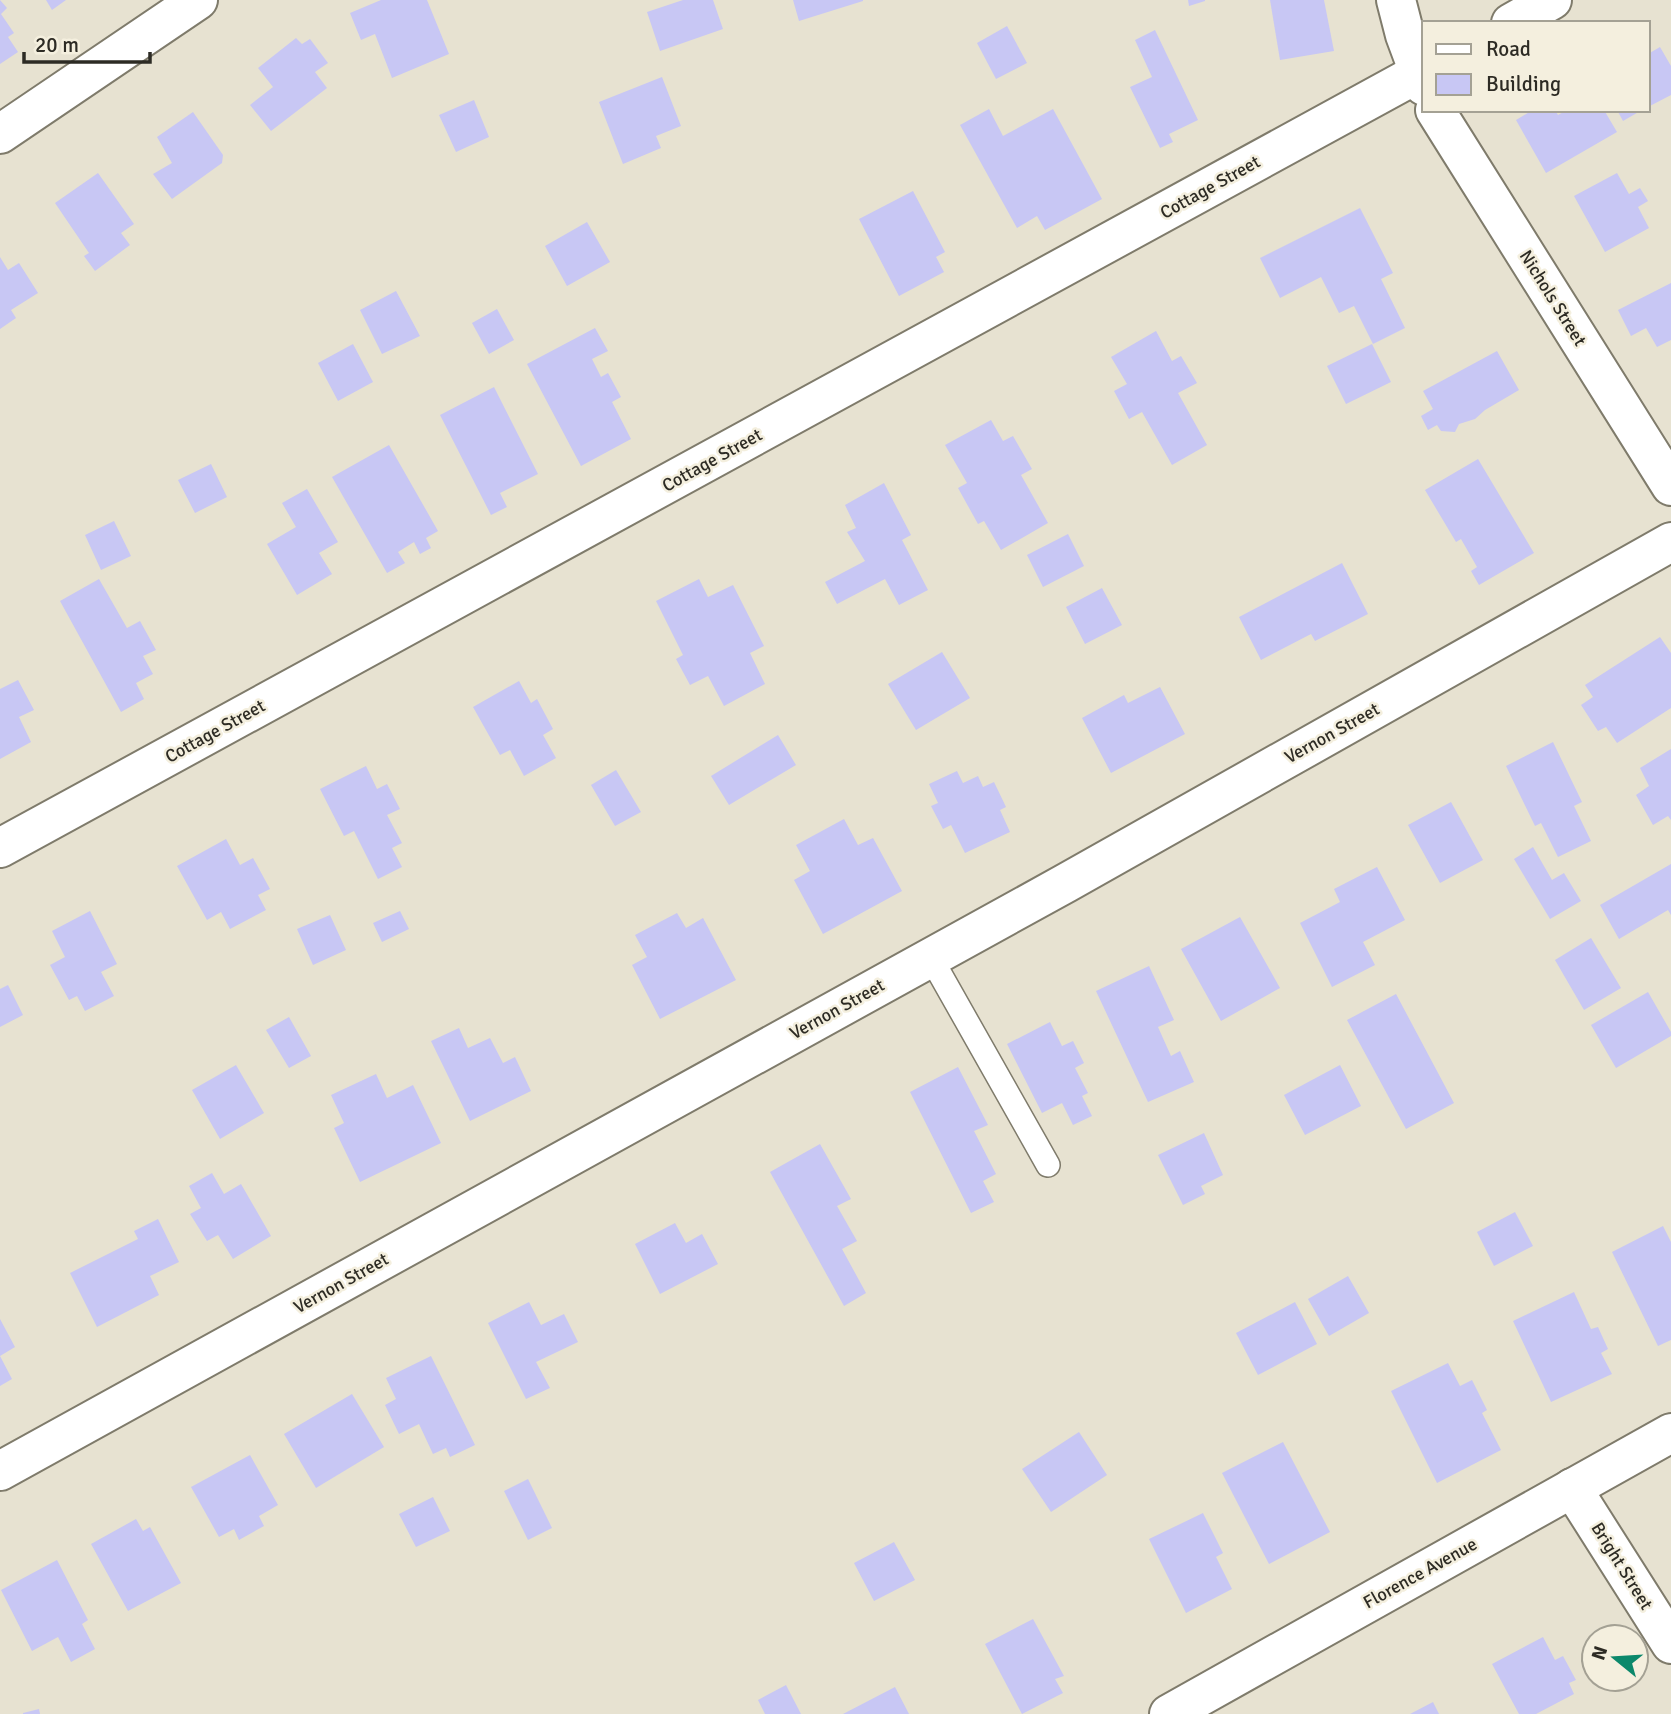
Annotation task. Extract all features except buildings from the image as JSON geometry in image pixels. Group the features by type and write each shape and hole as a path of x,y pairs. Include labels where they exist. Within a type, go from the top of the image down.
{"street":[{"path":"0,134 198,0"},
{"path":"1396,0 1405,35 1422,76"},
{"path":"1515,21 1552,0"},
{"name":"Cottage Street","path":"0,848 1422,76"},
{"name":"Nichols Street","path":"1436,112 1671,486"},
{"name":"Vernon Street","path":"0,1471 931,958 1671,541"},
{"name":"Florence Avenue","path":"1169,1714 1671,1433"},
{"name":"Bright Street","path":"1572,1488 1671,1644"}],"lane":[{"path":"931,958 1048,1164"}]}
